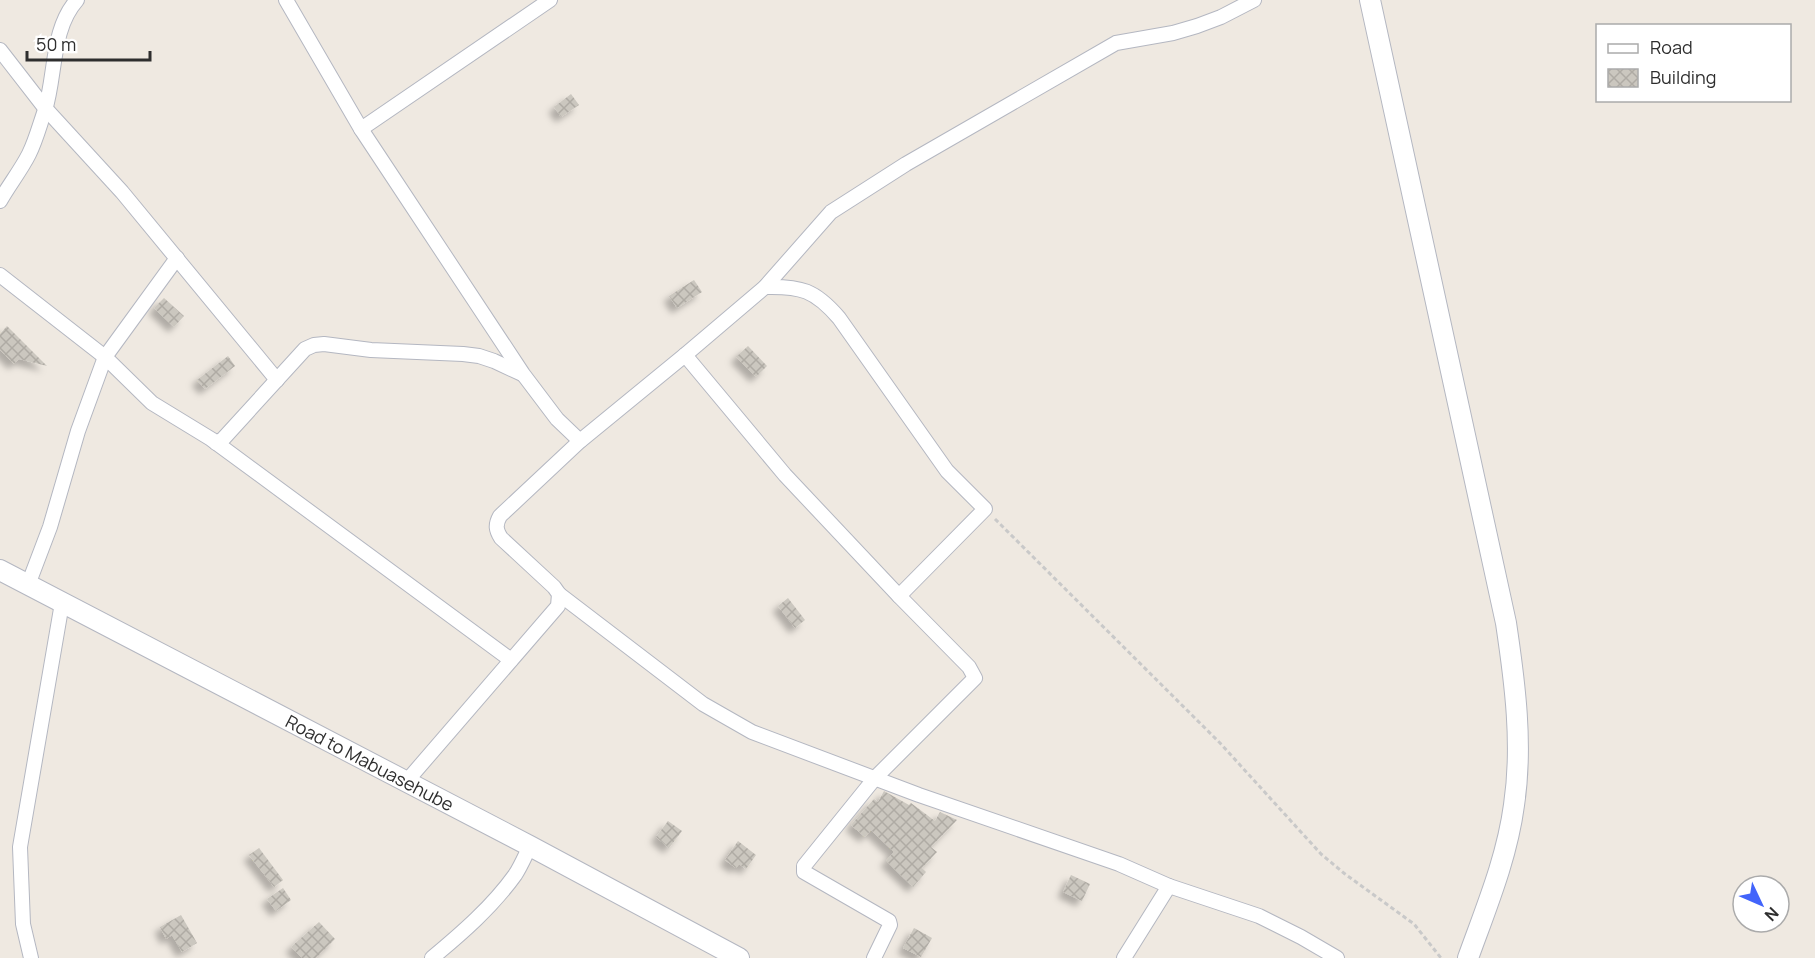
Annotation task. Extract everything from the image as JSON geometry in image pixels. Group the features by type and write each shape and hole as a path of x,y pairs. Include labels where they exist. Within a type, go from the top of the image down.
{"street":[{"path":"0,201 30,153 45,108 59,37 71,6 77,0"},
{"path":"286,0 361,129 523,374 557,419 580,441"},
{"path":"361,129 550,0"},
{"path":"1254,0 1197,26 1173,33 1116,43 916,158 831,212 765,287 580,441 507,509 496,523 496,530 501,538 559,594 703,704 752,732 1005,825 1119,864 1169,886 1259,916 1337,958"},
{"path":"1370,0 1504,612 1514,679 1518,743 1515,805 1504,856 1468,958"},
{"path":"0,50 45,108 122,192 277,380"},
{"path":"28,585 50,527 78,431 105,357 177,258"},
{"path":"0,275 105,357 152,403 216,443 511,660"},
{"path":"765,287 800,289 822,299 839,318 947,471 985,509 899,596"},
{"path":"216,443 223,439 305,349 314,345 479,356 523,374"},
{"path":"686,355 785,475 969,667 975,678 875,778 804,866 804,872 889,921 890,925 874,958"},
{"name":"Road to Mabuasehube","path":"0,570 530,846 739,958"},
{"path":"406,782 555,611 560,600 559,594"},
{"path":"31,958 23,924 20,847 62,603"},
{"path":"432,958 499,896 516,873 530,846"},
{"path":"1124,958 1169,886"}],"path":[{"path":"985,509 1220,743 1321,854 1414,924 1441,958"}],"building":[{"path":"571,94 579,105 561,117 554,107"},
{"path":"694,280 702,292 677,308 669,296"},
{"path":"164,298 184,316 174,327 154,308"},
{"path":"7,326 47,366 19,359 14,364 0,350 0,334"},
{"path":"748,346 767,366 756,377 736,357"},
{"path":"228,356 235,366 205,389 197,380"},
{"path":"788,598 805,620 795,628 778,606"},
{"path":"884,791 909,805 911,803 935,821 940,812 957,820 931,847 937,852 922,868 926,872 913,887 886,861 894,852 871,830 865,837 851,825 874,799 878,802"},
{"path":"668,821 682,831 669,848 656,837"},
{"path":"738,841 756,855 746,869 739,864 736,868 725,860"},
{"path":"259,848 283,880 274,887 249,855"},
{"path":"1071,875 1090,884 1082,901 1063,892"},
{"path":"283,888 291,900 276,911 267,899"},
{"path":"181,915 197,943 182,952 172,935 166,939 160,927"},
{"path":"319,922 335,939 316,958 302,958 291,947"},
{"path":"914,928 932,938 921,957 903,948"}]}
